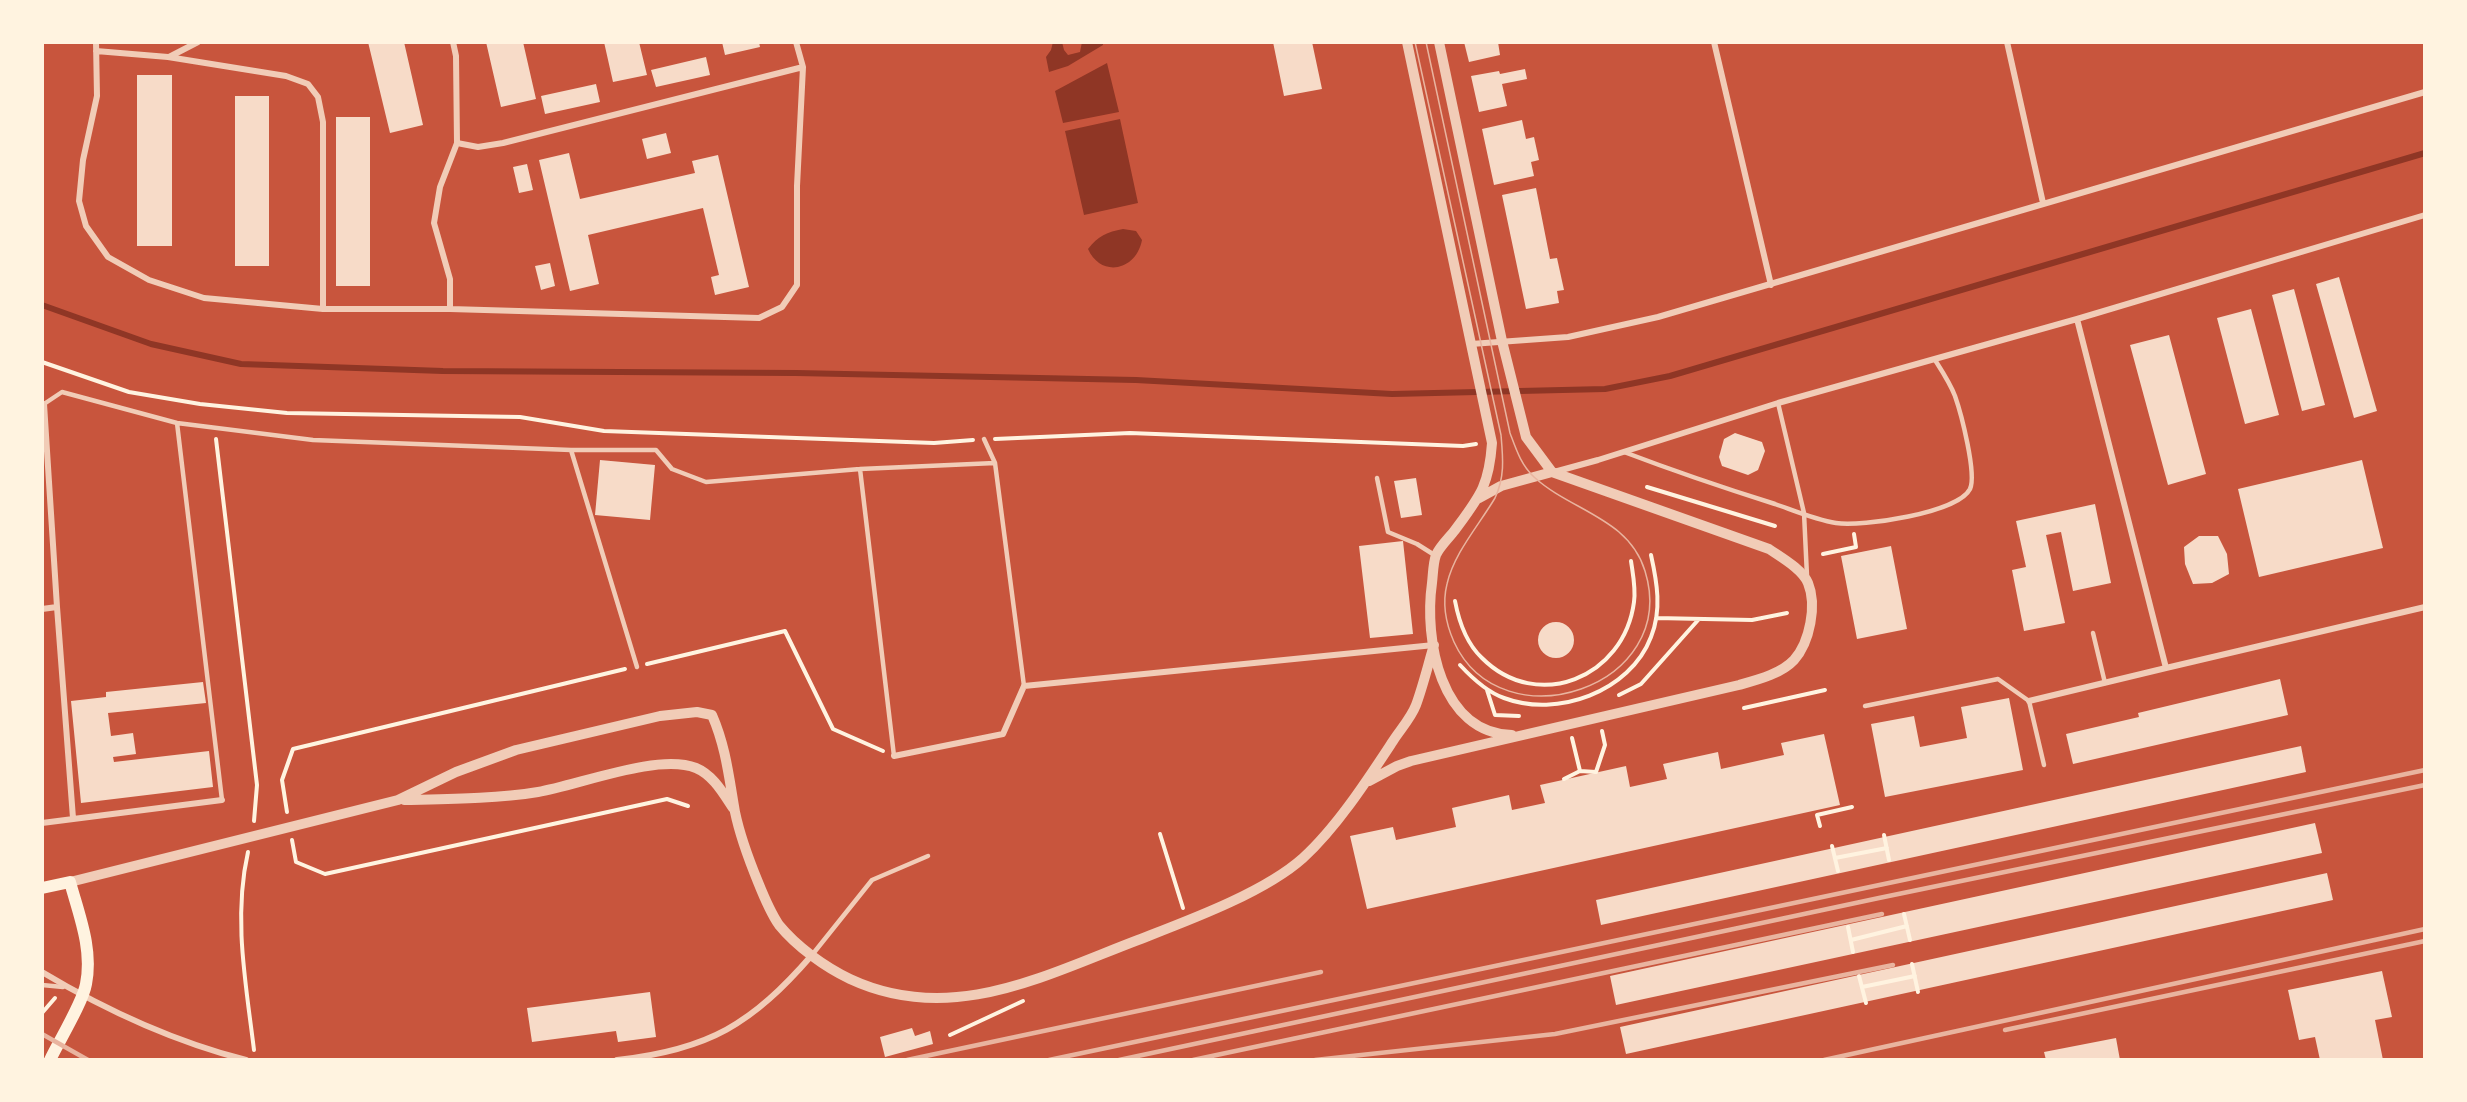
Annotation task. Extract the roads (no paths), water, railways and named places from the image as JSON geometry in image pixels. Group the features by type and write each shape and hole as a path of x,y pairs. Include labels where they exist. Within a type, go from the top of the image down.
{"main road":[{"path":"42,888 70,882 86,940 86,986 50,1060"}],"street":[{"path":"96,42 97,96 83,160 79,201 86,226 108,257 149,280 204,298 323,309 450,309 759,318 782,307 797,285 797,186 803,67 796,42"},
{"path":"168,57 198,42"},
{"path":"450,309 450,279 434,223 440,187 457,143 456,56 453,42"},
{"path":"1407,42 1492,443 1490,472 1479,498 1436,556 1430,602 1434,645 1438,667 1445,685 1453,702 1466,718 1479,728 1499,735 1527,736"},
{"path":"1366,783 1411,761 1527,736 1739,685 1779,671 1794,660 1808,630 1811,612 1808,582 1791,564 1770,549 1552,472 1526,437 1502,341 1439,42"},
{"path":"1714,42 1771,285"},
{"path":"2007,42 2043,203"},
{"path":"96,51 168,57 286,76 308,84 318,97 323,122 323,309"},
{"path":"457,143 478,147 503,143 803,67"},
{"path":"1472,344 1568,337 1621,327 2425,92"},
{"path":"1479,498 1501,486 1624,452 1778,403 2077,320 2425,215"},
{"path":"2077,320 2166,668"},
{"path":"44,404 73,818"},
{"path":"42,609 57,607"},
{"path":"2029,701 2425,607"},
{"path":"894,756 1003,734 1024,686 1434,645"},
{"path":"70,882 398,800 456,772 516,750 660,716 697,712 712,715 725,747 735,812 747,854 765,902 780,925 812,955 834,971 866,986 902,996 942,1000 981,995 1026,983 1187,921 1271,881 1302,859 1366,783 1415,707 1434,645"},
{"path":"398,800 503,796 539,792 656,765 678,764 696,768 712,779 735,812"},
{"path":"42,823 222,800"},
{"path":"618,1060 679,1051 729,1029 749,1017 812,955"},
{"path":"42,972 154,1031 246,1060"}],"lane":[{"path":"1624,452 1678,473 1836,523 1878,523 1947,506 1959,502 1965,496 1970,488 1972,472 1958,405 1949,383 1935,360"},
{"path":"44,404 62,392 177,423 313,440 571,450 656,450 672,469 706,482 860,469 995,463"},
{"path":"1778,403 1804,513 1808,582"},
{"path":"177,423 222,800"},
{"path":"984,439 995,463 1024,686"},
{"path":"571,450 637,667"},
{"path":"860,469 894,756"},
{"path":"1377,478 1388,532 1417,544 1436,556"},
{"path":"2093,633 2105,683"},
{"path":"1865,706 1998,679 2029,701 2043,765"},
{"path":"812,955 872,880 928,856"},
{"path":"42,985 69,988"}],"waterway":[{"path":"42,305 151,344 241,364 443,371 796,373 1136,380 1392,394 1605,389 1670,376 2425,153"}],"tram line":[{"path":"1415,42 1501,435 1502,452 1502,475 1495,498 1461,550 1450,573 1445,599 1447,621 1454,642 1477,674 1509,691 1545,696 1581,689 1613,672 1637,646 1649,612 1645,571 1637,553 1626,539 1613,527 1549,489 1534,477 1522,462 1517,451 1510,433 1426,42"}],"railway":[{"path":"1049,1060 2425,770"},
{"path":"1119,1060 1879,898 2425,785"},
{"path":"1193,1060 1882,914"},
{"path":"1824,1060 2425,929"},
{"path":"2005,1030 2425,941"},
{"path":"1315,1060 1555,1034 1893,965"},
{"path":"907,1060 1321,972"},
{"path":"42,1034 88,1060"}]}
